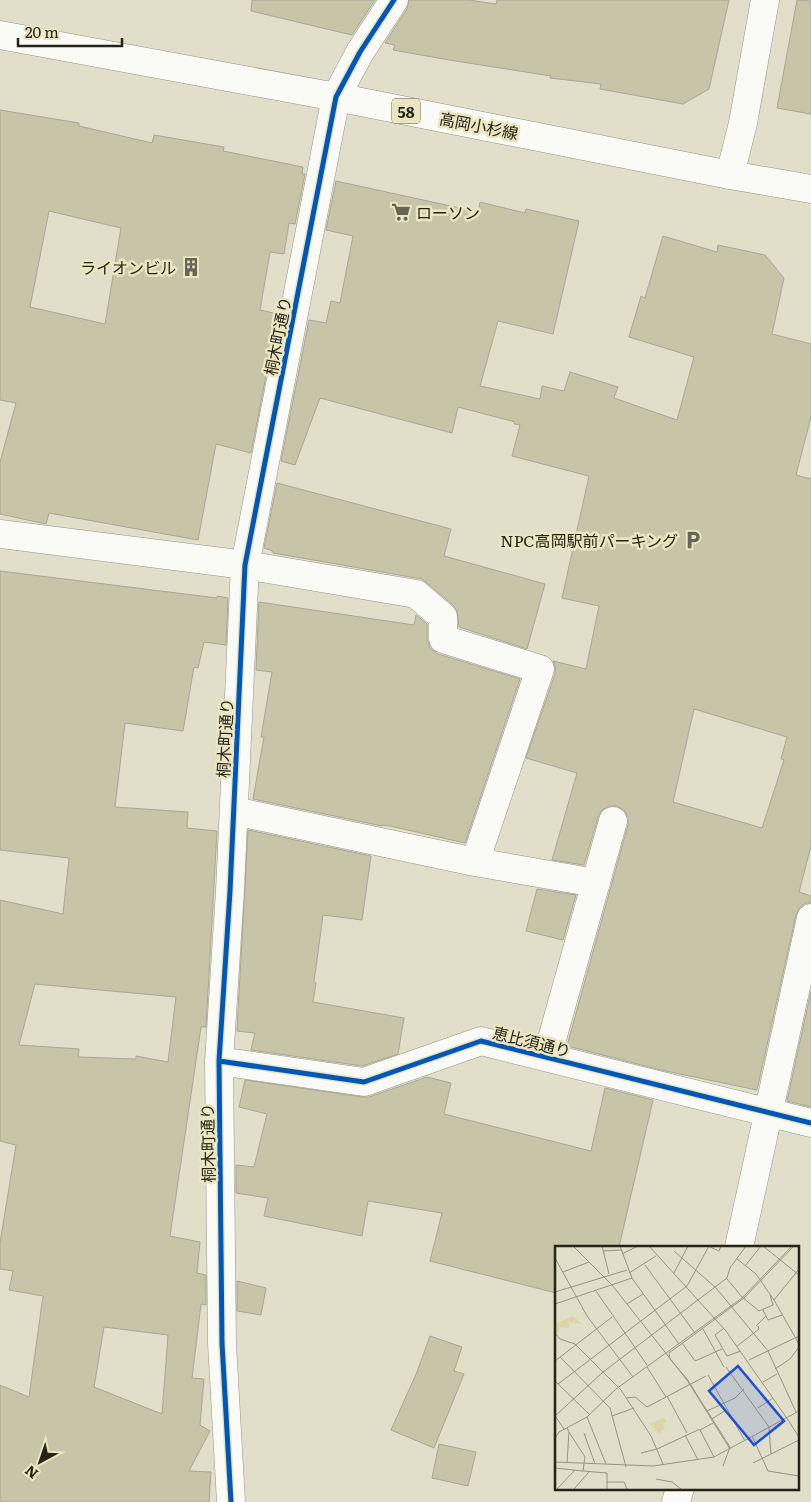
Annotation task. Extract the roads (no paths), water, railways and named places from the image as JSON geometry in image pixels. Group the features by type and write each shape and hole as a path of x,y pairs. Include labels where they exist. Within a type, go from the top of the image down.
{"street":[{"name":"桐木町通り","path":"231,1502 222,1343 219,1061 234,810 245,565 336,97 360,52 394,0"},
{"path":"730,175 743,123 765,0"},
{"name":"高岡小杉線","path":"0,35 336,97 730,175 811,189"},
{"path":"0,534 245,565 416,594 443,617 443,639 540,670 475,862"},
{"path":"234,810 475,862 596,883"},
{"path":"547,1057 613,821"},
{"path":"739,1246 806,962 811,918"},
{"name":"恵比須通り","path":"219,1061 364,1082 481,1040 811,1123"}],"place":[{"name":"ローソン","path":"401,212"},
{"name":"ライオンビル","path":"191,267"},
{"name":"NPC高岡駅前パーキング","path":"693,540"}]}
